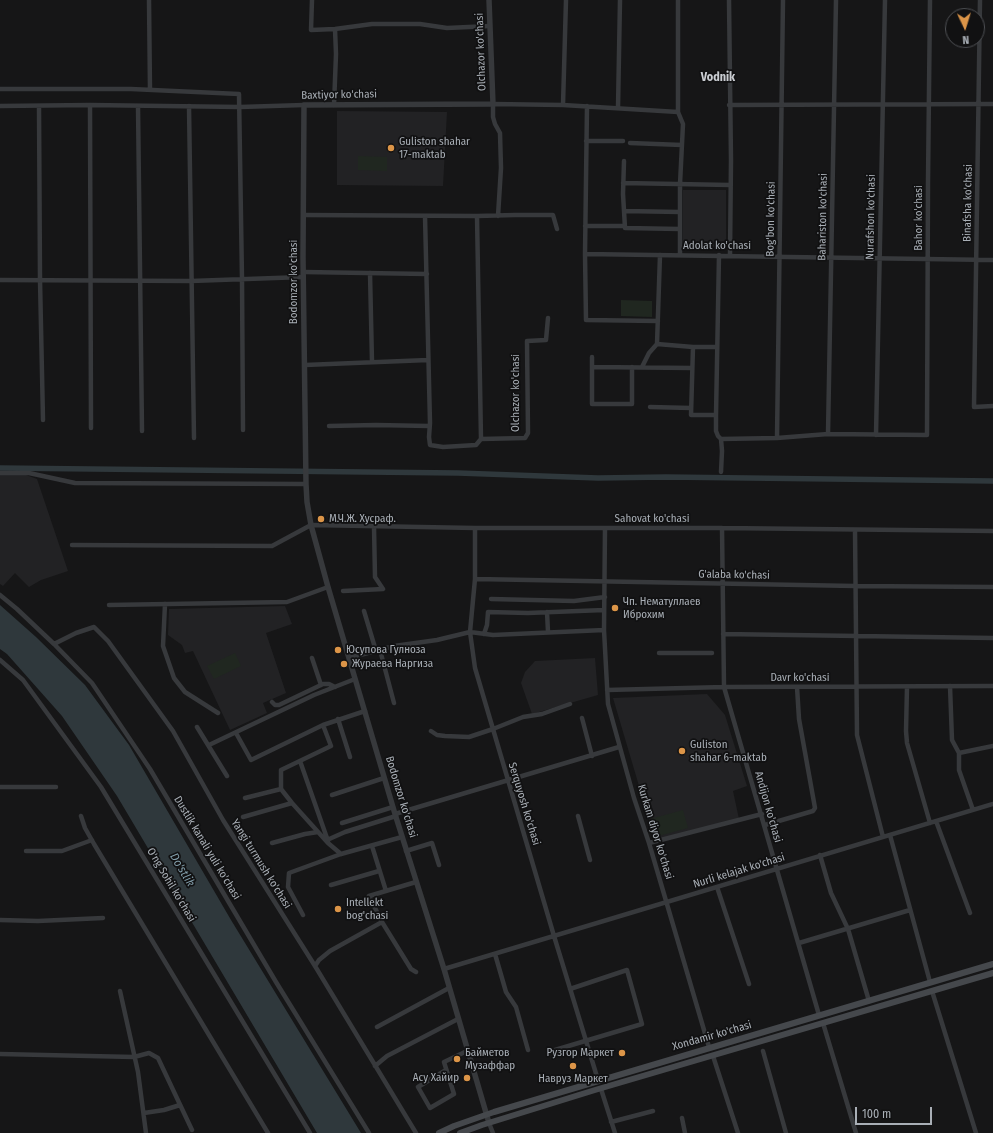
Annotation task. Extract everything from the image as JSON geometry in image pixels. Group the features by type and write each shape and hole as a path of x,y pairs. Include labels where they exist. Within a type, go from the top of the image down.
{"main road":[{"name":"Xondamir ko'chasi","path":"439,1133 486,1114 993,964"},
{"name":"Xondamir ko'chasi","path":"460,1133 601,1089 993,974"}],"street":[{"path":"149,0 150,90"},
{"path":"312,0 311,30 335,29 372,24 420,24 447,28 490,26"},
{"name":"Olchazor ko'chasi","path":"489,0 493,104"},
{"path":"563,105 566,0"},
{"path":"618,108 620,0"},
{"path":"678,0 678,112 683,124 680,184 680,255"},
{"path":"729,0 730,255"},
{"name":"Bog'bon ko'chasi","path":"777,438 784,0"},
{"name":"Bahariston ko'chasi","path":"828,434 836,0"},
{"name":"Nurafshon ko'chasi","path":"876,435 885,0"},
{"name":"Bahor ko'chasi","path":"876,435 927,435 930,0"},
{"name":"Binafsha ko'chasi","path":"980,0 974,407 993,406"},
{"path":"334,105 336,54 335,29"},
{"path":"0,89 55,88 239,94 243,430"},
{"path":"493,104 493,116 500,133 501,168 498,216"},
{"name":"Baxtiyor ko'chasi","path":"0,106 90,105 240,107 493,104 587,106 678,112"},
{"path":"729,105 993,104"},
{"path":"90,105 91,428"},
{"path":"39,106 40,280 43,420"},
{"path":"138,106 142,431"},
{"path":"189,106 194,438"},
{"name":"Bodomzor ko'chasi","path":"304,106 306,481 307,502 311,525 364,711 406,851 444,969 489,1123"},
{"path":"587,106 585,226 586,320 658,321"},
{"path":"586,141 623,141"},
{"path":"630,143 682,145"},
{"path":"624,161 623,183 625,227"},
{"path":"623,183 730,185"},
{"path":"624,211 680,212"},
{"path":"304,215 553,215 557,229"},
{"path":"425,216 430,426 428,437 430,445 443,447 476,445 481,439 477,216"},
{"path":"585,226 680,229"},
{"name":"Adolat ko'chasi","path":"585,254 993,260"},
{"path":"642,367 649,353 657,344 660,255"},
{"path":"719,255 716,431 721,439 721,472"},
{"path":"0,280 191,281 370,273 427,274"},
{"path":"370,273 372,362"},
{"name":"Olchazor ko'chasi","path":"481,439 525,438 528,433 527,341 546,340 548,318"},
{"path":"657,344 717,347"},
{"path":"693,347 691,415 716,415"},
{"path":"592,357 592,404 632,404 632,367"},
{"path":"305,365 428,360"},
{"path":"592,367 692,368"},
{"path":"650,407 691,408"},
{"path":"329,426 430,426"},
{"path":"721,439 777,438 828,434 876,435"},
{"path":"0,473 29,473 75,483 306,481"},
{"path":"72,545 272,546 311,525"},
{"name":"Sahovat ko'chasi","path":"311,525 475,528 722,528 993,531"},
{"path":"343,591 383,589 375,577 374,527"},
{"name":"Serquyosh ko'chasi","path":"475,528 475,579 470,632 475,668 598,1080"},
{"name":"Kurkam diyor ko'chasi","path":"605,528 604,630 608,704 619,747 649,843 709,1048 718,1069 738,1133"},
{"name":"Andijon ko'chasi","path":"722,528 722,634 724,687 820,1015"},
{"path":"855,530 857,735 883,837"},
{"name":"G'alaba ko'chasi","path":"475,579 993,587"},
{"path":"109,605 287,602 328,587"},
{"name":"Dustlik kanali yuli ko'chasi","path":"0,595 54,644 92,683 150,769 276,982 369,1133"},
{"path":"491,599 574,600 605,597"},
{"path":"165,604 163,646 174,678 185,692 218,713"},
{"path":"484,634 487,625 488,612 604,610"},
{"path":"364,611 378,650 394,704"},
{"path":"547,612 548,632"},
{"name":"Yangi turmush ko'chasi","path":"54,644 76,633 94,627 108,641 173,731 223,820 315,966 416,1133"},
{"path":"349,658 394,646 437,640 470,632 493,635 604,630"},
{"path":"722,634 993,638"},
{"path":"659,653 712,653"},
{"path":"312,658 321,685"},
{"name":"O'ng Sohil ko'chasi","path":"0,660 23,680 101,787 310,1133"},
{"path":"209,745 314,695 355,679"},
{"path":"272,702 274,705 279,705 321,685 329,684 335,687"},
{"path":"950,686 952,740 959,754 959,770 973,810"},
{"name":"Davr ko'chasi","path":"607,690 724,687 993,686"},
{"path":"765,825 812,811 815,808 799,719 797,687"},
{"path":"907,687 906,731 908,743 930,823"},
{"path":"431,732 445,736 469,737 493,730 523,717 542,714 570,704"},
{"path":"236,733 251,760 323,725 364,711"},
{"path":"582,718 592,756"},
{"path":"338,719 350,758"},
{"path":"323,725 330,746 281,770 281,788 292,803 318,832 341,854"},
{"path":"197,727 227,776"},
{"path":"959,754 993,746"},
{"path":"328,841 345,832 395,815 508,782 619,747"},
{"path":"300,761 328,841"},
{"path":"332,795 384,778"},
{"path":"0,787 56,787"},
{"path":"244,798 281,788"},
{"path":"243,817 292,803"},
{"name":"Nurli kelajak ko'chasi","path":"444,969 993,804"},
{"path":"342,823 393,807"},
{"path":"649,843 762,814"},
{"path":"81,816 85,828 92,840 268,1133"},
{"path":"578,816 590,860"},
{"path":"936,821 970,913"},
{"path":"272,843 318,832"},
{"path":"890,835 930,982"},
{"path":"303,914 288,887 289,873 341,854 402,837"},
{"path":"26,851 62,851 92,840"},
{"path":"406,851 432,843 439,865"},
{"path":"372,846 386,891"},
{"path":"820,855 832,893 848,929 869,1001"},
{"path":"331,885 379,871"},
{"path":"416,882 369,896 382,922 411,969 416,972"},
{"path":"718,887 749,984"},
{"path":"799,944 910,910"},
{"path":"0,920 38,921 103,918"},
{"path":"315,966 319,960 330,951 382,922"},
{"path":"495,954 506,992 516,1006 528,1050"},
{"path":"555,1050 642,1024 627,970 570,989"},
{"path":"377,1026 449,988"},
{"path":"120,991 138,1072 146,1133"},
{"path":"932,991 976,1133"},
{"path":"375,1066 387,1056 458,1019"},
{"path":"823,1023 856,1133"},
{"path":"446,1070 418,1087 430,1108 454,1094 444,1062 467,1051"},
{"path":"763,1051 786,1133"},
{"path":"0,1054 134,1057 150,1053 158,1058 192,1130"},
{"path":"601,1089 615,1133"},
{"path":"144,1112 164,1110 180,1105"},
{"path":"611,1122 653,1111"},
{"path":"682,1118 685,1133"},
{"path":"489,1123 493,1133"}],"shaded area":[{"name":"Guliston shahar 17-maktab","path":"337,111 447,112 443,186 337,185"},
{"path":"358,156 387,157 387,171 358,170"},
{"path":"683,190 726,190 726,249 683,249"},
{"path":"621,300 652,301 652,317 621,316"},
{"path":"0,475 26,475 37,479 68,571 41,580 29,587 15,573 3,586 0,584"},
{"path":"285,606 292,624 266,633 286,693 263,703 267,713 230,730 193,651 185,653 182,645 168,635 169,609"},
{"path":"235,653 241,666 214,679 207,666"},
{"path":"595,658 598,695 532,714 521,683 525,672 535,661"},
{"name":"Guliston shahar 6-maktab","path":"707,694 725,715 747,786 733,791 739,819 655,840 613,698"},
{"path":"683,810 688,828 655,837 650,819"}],"water":[{"name":"Do'stlik","path":"0,605 36,637 85,685 129,745 231,920 361,1133 317,1133 117,796 62,716 7,654 0,649"}],"waterway":[{"path":"0,468 458,473 598,478 666,477 993,481"}],"place":[{"name":"Guliston shahar 17-maktab","path":"391,148"},
{"name":"М.Ч.Ж. Хусраф.","path":"321,519"},
{"name":"Чп. Нематуллаев Иброхим","path":"615,608"},
{"name":"Юсупова Гулноза","path":"338,650"},
{"name":"Жураева Наргиза","path":"344,664"},
{"name":"Guliston shahar 6-maktab","path":"682,751"},
{"name":"Intellekt bog'chasi","path":"338,909"},
{"name":"Рузгор Маркет","path":"622,1053"},
{"name":"Байметов Музаффар","path":"457,1059"},
{"name":"Навруз Маркет","path":"573,1066"},
{"name":"Асу Хайир","path":"467,1078"}],"district":[{"name":"Vodnik","path":"718,78"}]}
